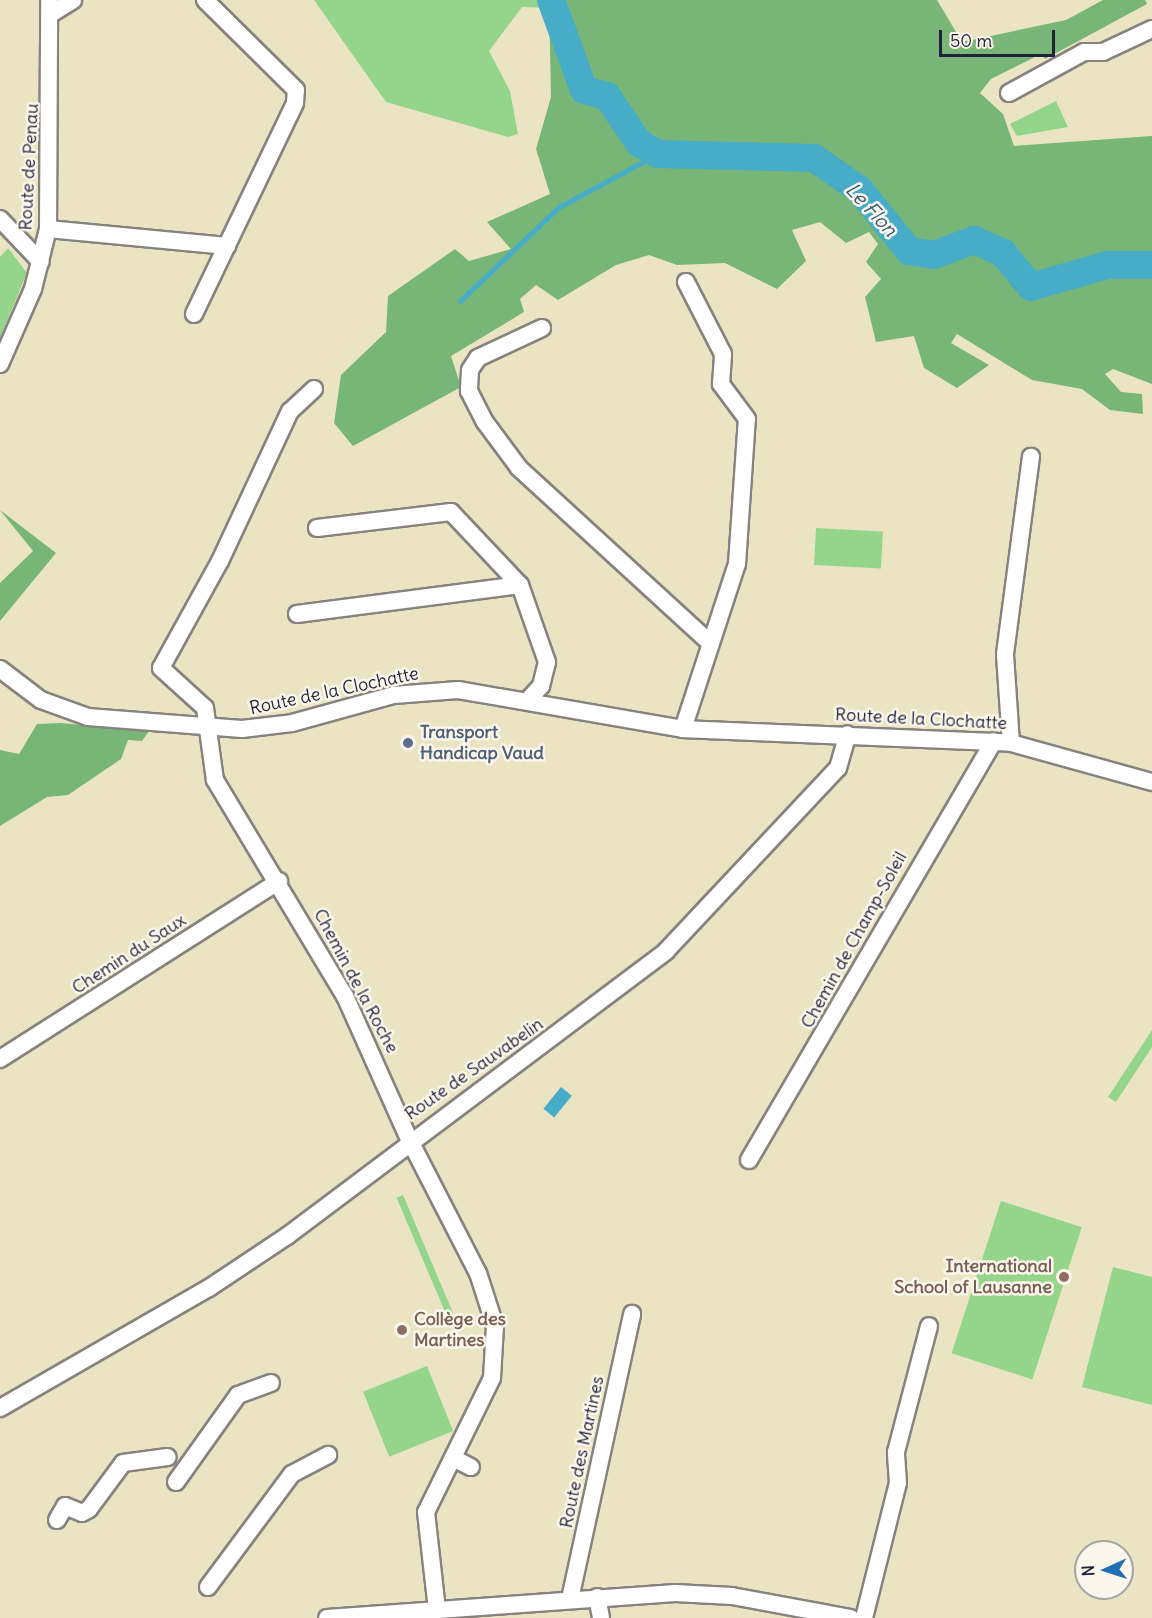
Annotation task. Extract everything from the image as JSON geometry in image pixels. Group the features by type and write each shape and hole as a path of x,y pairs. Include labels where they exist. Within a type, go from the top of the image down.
{"street":[{"path":"50,7 73,0"},
{"path":"194,314 296,103 296,90 205,0"},
{"name":"Route de Penau","path":"0,364 40,261 48,229 50,7"},
{"path":"1009,93 1084,52 1103,52 1152,29"},
{"path":"0,219 40,261"},
{"path":"48,229 227,246"},
{"path":"682,729 709,642 737,564 747,419 721,384 723,354 686,282"},
{"path":"542,328 478,358 470,370 468,391 519,468 709,642"},
{"path":"0,669 41,700 88,717 210,728 205,708 161,668 220,561 290,411 314,389"},
{"path":"1011,743 1005,654 1030,457"},
{"path":"317,528 451,512 520,585 547,662 541,686 527,700"},
{"path":"297,614 520,585"},
{"name":"Route de la Clochatte","path":"210,728 274,726 425,691 481,691 682,729 1011,743 1152,782"},
{"name":"Chemin de la Roche","path":"210,728 215,780 279,882 345,996 409,1139 478,1273 495,1326 492,1378 453,1458"},
{"name":"Route de Sauvabelin","path":"0,1407 209,1288 362,1181 409,1139 666,951 838,768 849,735"},
{"name":"Chemin de Champ-Soleil","path":"749,1160 994,741"},
{"name":"Chemin du Saux","path":"0,1059 279,882"},
{"name":"Route des Martines","path":"570,1599 632,1314"},
{"path":"864,1618 898,1483 896,1452 929,1326"},
{"path":"176,1482 238,1395 271,1383"},
{"path":"208,1587 292,1474 328,1455"},
{"path":"57,1520 65,1506 82,1513 89,1509 123,1463 168,1457"},
{"path":"437,1610 426,1512 453,1458 471,1467"},
{"path":"327,1618 597,1597 732,1596 850,1618"},
{"path":"597,1597 601,1618"}],"green space":[{"path":"314,0 549,0 549,8 522,7 489,51 510,91 518,134 508,137 386,102"},
{"path":"549,0 937,0 962,42 1066,20 1103,0 1145,0 1147,4 1045,59 1041,54 991,79 980,93 1003,114 1014,146 1152,136 1152,384 1113,369 1105,374 1121,392 1142,394 1143,414 1110,410 1082,389 1032,380 957,334 951,343 989,365 957,388 924,368 914,336 876,342 865,297 881,279 866,262 878,244 869,232 846,243 820,222 792,230 806,261 777,289 725,263 677,265 649,255 616,265 558,300 536,285 520,299 524,312 451,356 461,387 353,446 334,423 341,375 386,332 388,296 455,249 469,261 511,249 487,222 550,194 536,149 551,97"},
{"path":"1056,101 1068,127 1017,136 1010,124"},
{"path":"8,248 27,273 0,338 0,257"},
{"path":"0,510 56,553 0,621 0,583 33,551"},
{"path":"816,528 883,532 881,568 814,565"},
{"path":"61,723 149,731 142,741 128,740 121,759 68,795 47,797 0,826 0,750 19,754 37,724"},
{"path":"1152,1030 1152,1047 1116,1102 1108,1097"},
{"path":"403,1195 453,1313 447,1316 397,1198"},
{"path":"1001,1201 1082,1227 1032,1379 952,1353"},
{"path":"1113,1267 1152,1277 1152,1405 1082,1387"},
{"path":"427,1366 453,1431 389,1457 363,1392"}],"water":[{"path":"561,1087 572,1096 554,1118 543,1109"}],"waterway":[{"name":"Le Flon","path":"551,0 584,90 607,96 639,143 658,154 814,158 859,189 909,251 934,255 974,240 1003,253 1031,287 1107,265 1152,265"},
{"path":"460,301 559,207 658,154"}],"place":[{"name":"Transport Handicap Vaud","path":"408,743"},
{"name":"International School of Lausanne","path":"1064,1277"},
{"name":"Collège des Martines","path":"402,1330"}]}
